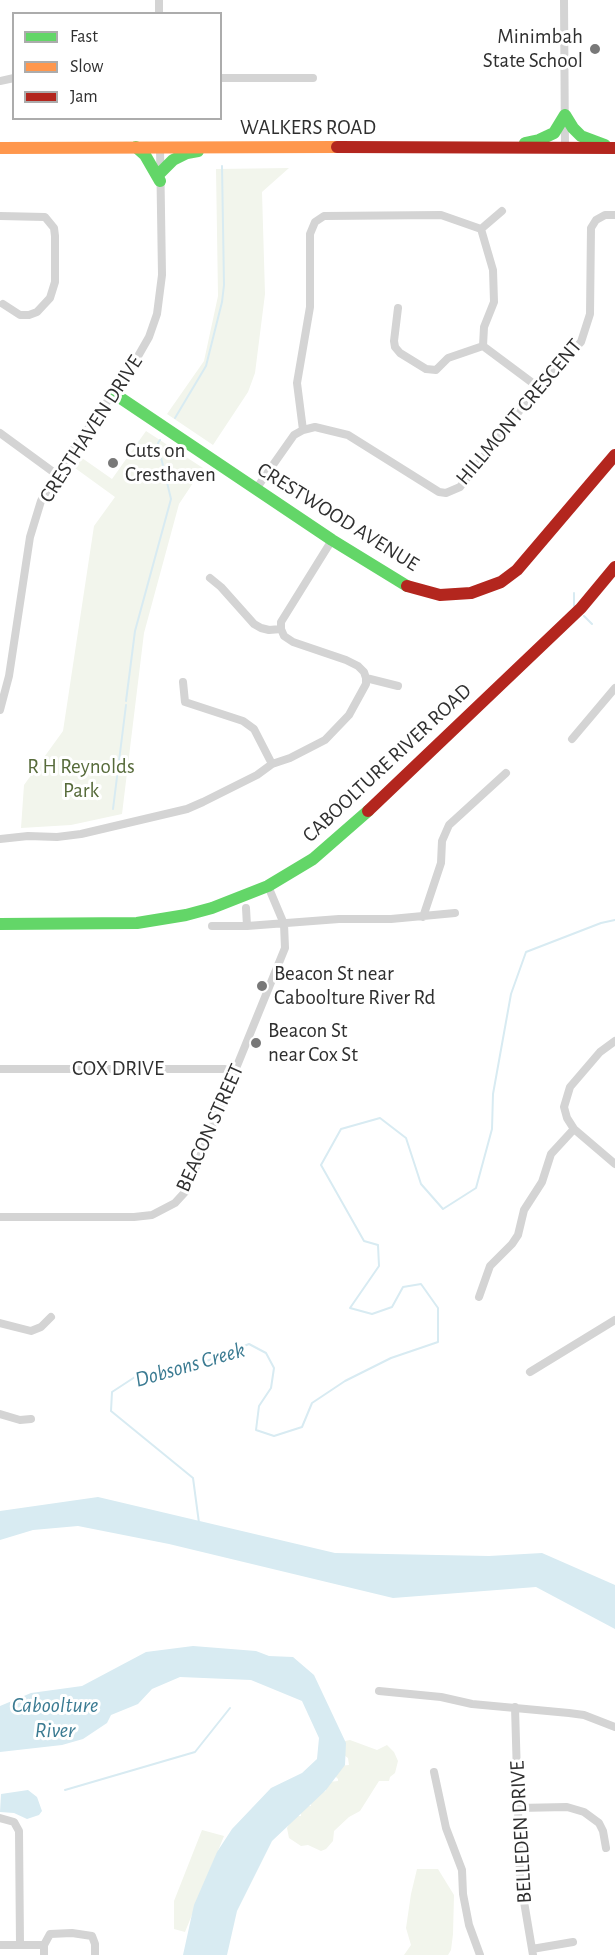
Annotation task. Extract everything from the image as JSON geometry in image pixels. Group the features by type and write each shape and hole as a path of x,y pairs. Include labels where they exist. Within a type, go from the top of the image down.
{"street":[{"path":"564,0 565,148"},
{"path":"222,78 313,78"},
{"path":"565,115 581,136 615,148"},
{"path":"497,148 549,137 558,129 565,115"},
{"path":"136,147 145,154 160,177 168,164 180,156 217,147"},
{"name":"CRESTHAVEN DRIVE","path":"0,710 9,676 33,524 41,501 56,474 144,348 157,314 162,275 160,147"},
{"name":"WALKERS ROAD","path":"0,148 615,148"},
{"path":"481,229 502,210"},
{"path":"256,489 286,444 294,435 303,430 297,383 310,307 310,234 315,222 324,216 441,215 481,229"},
{"name":"HILLMONT CRESCENT","path":"303,430 315,427 348,435 430,488 446,493 460,487 538,387 581,342 590,314 591,228 596,220 605,215 615,215"},
{"path":"0,216 45,217 54,228 55,236 55,282 50,298 37,312 29,315 20,315 3,304"},
{"path":"481,229 493,270 494,302 484,327 483,346"},
{"path":"398,308 395,347 400,353 426,369 436,370 448,358 483,346"},
{"path":"483,346 538,387"},
{"name":"CRESTWOOD AVENUE","path":"113,393 332,540 408,586 423,592 454,596 478,591 501,582 516,570 615,455"},
{"path":"0,433 56,474"},
{"path":"0,839 81,834 187,809 257,775 272,764 291,758 325,740 349,715 366,684 364,672 346,660 293,642 284,636 281,622 332,540"},
{"name":"CABOOLTURE RIVER ROAD","path":"0,924 137,923 203,911 268,886 313,859 391,791 581,608 615,567"},
{"path":"210,578 254,624 269,630 281,628"},
{"path":"366,678 398,686"},
{"path":"183,682 185,702 243,721 254,729 272,764"},
{"path":"572,739 615,688"},
{"path":"423,917 441,863 442,840 449,825 506,773"},
{"name":"BEACON STREET","path":"0,1217 152,1215 175,1203 186,1191 285,948 284,924 268,886"},
{"path":"246,908 247,926"},
{"path":"212,926 455,914"},
{"path":"615,1041 600,1052 570,1087 564,1107 567,1118 574,1129 615,1164"},
{"name":"COX DRIVE","path":"0,1069 225,1069 235,1074"},
{"path":"479,1297 490,1266 518,1235 524,1210 542,1182 551,1154 574,1129"},
{"path":"0,1323 30,1331 41,1328 51,1317"},
{"path":"531,1372 615,1320"},
{"path":"0,1414 20,1420 31,1419"},
{"path":"380,1691 584,1715 615,1727"},
{"name":"BELLEDEN DRIVE","path":"515,1707 520,1878 533,1952"},
{"path":"434,1772 446,1828 462,1870 463,1894 469,1925 480,1955"},
{"path":"518,1808 567,1807 584,1812 599,1823 603,1830 606,1848"},
{"path":"0,1818 14,1822 20,1831 20,1945"},
{"path":"44,1955 44,1945 50,1934 72,1933 92,1936 95,1955"},
{"path":"533,1952 573,1942"},
{"path":"0,1945 44,1945"}],"green space":[{"path":"289,168 262,192 265,294 255,373 248,392 213,445 167,414 204,361 218,296 216,169"},
{"name":"R H Reynolds Park","path":"146,431 203,468 179,504 144,633 122,814 71,825 21,828 24,785 63,731 94,526 115,497 75,468 82,458 112,479"},
{"path":"350,1740 377,1750 387,1745 394,1752 398,1761 395,1773 389,1781 379,1781 360,1811 349,1817 334,1831 333,1841 326,1849 321,1851 308,1845 301,1846 289,1838 287,1828 296,1816 301,1816 301,1809 305,1805 311,1806 311,1800 318,1793 326,1791 325,1787 329,1782 338,1781 334,1775 339,1766 349,1765 348,1758 338,1751 340,1742"},
{"path":"202,1830 224,1836 185,1932 174,1929 174,1901"},
{"path":"417,1869 438,1869 454,1895 453,1934 448,1955 404,1955 411,1945 406,1928"}],"water":[{"path":"98,1497 335,1553 489,1556 542,1553 615,1585 615,1629 536,1587 393,1598 169,1544 78,1526 33,1530 0,1540 0,1511"},
{"name":"Caboolture River","path":"193,1646 256,1651 269,1656 293,1657 314,1675 346,1743 345,1765 326,1790 272,1841 237,1911 227,1955 183,1955 194,1905 217,1852 232,1829 271,1788 302,1773 317,1759 319,1738 302,1701 251,1680 180,1677 152,1689 138,1704 111,1715 107,1723 83,1739 62,1745 0,1752 0,1706 31,1693 82,1686 146,1652"},
{"path":"28,1790 37,1797 42,1811 39,1815 27,1819 14,1813 0,1812 1,1794"}],"waterway":[{"path":"175,418 206,366 222,302 224,285 222,166"},
{"path":"126,701 135,631 171,499 159,449 160,440"},
{"path":"574,593 574,606"},
{"path":"584,616 592,624"},
{"path":"113,809 126,705"},
{"name":"Dobsons Creek","path":"199,1523 193,1478 111,1411 112,1392 138,1375 182,1371 249,1344 266,1353 274,1368 271,1388 259,1406 256,1430 274,1436 302,1427 312,1403 345,1381 391,1358 438,1342 438,1308 421,1284 403,1287 392,1307 372,1314 350,1308 379,1266 378,1245 364,1241 321,1165 341,1129 380,1118 406,1138 421,1184 443,1209 476,1188 492,1129 493,1094 511,994 526,952 601,923 615,920"},
{"path":"65,1790 195,1752 230,1708"}],"traffic: fast":[{"path":"565,115 581,136 605,145"},
{"path":"525,143 554,133 565,115"},
{"path":"136,147 145,155 160,181"},
{"path":"160,173 173,160 187,153 198,151"},
{"path":"113,393 332,540 407,586"},
{"path":"0,924 137,923 212,908 268,886 313,859 368,811"}],"traffic: slow":[{"path":"0,148 337,147"}],"traffic: jam":[{"path":"337,147 615,148"},
{"path":"407,586 440,595 471,593 501,582 517,570 615,455"},
{"path":"368,811 581,608 615,567"}],"place":[{"name":"Minimbah State School","path":"595,49"},
{"name":"Cuts on Cresthaven","path":"113,463"},
{"name":"Beacon St near Caboolture River Rd","path":"262,986"},
{"name":"Beacon St near Cox St","path":"256,1043"}]}
